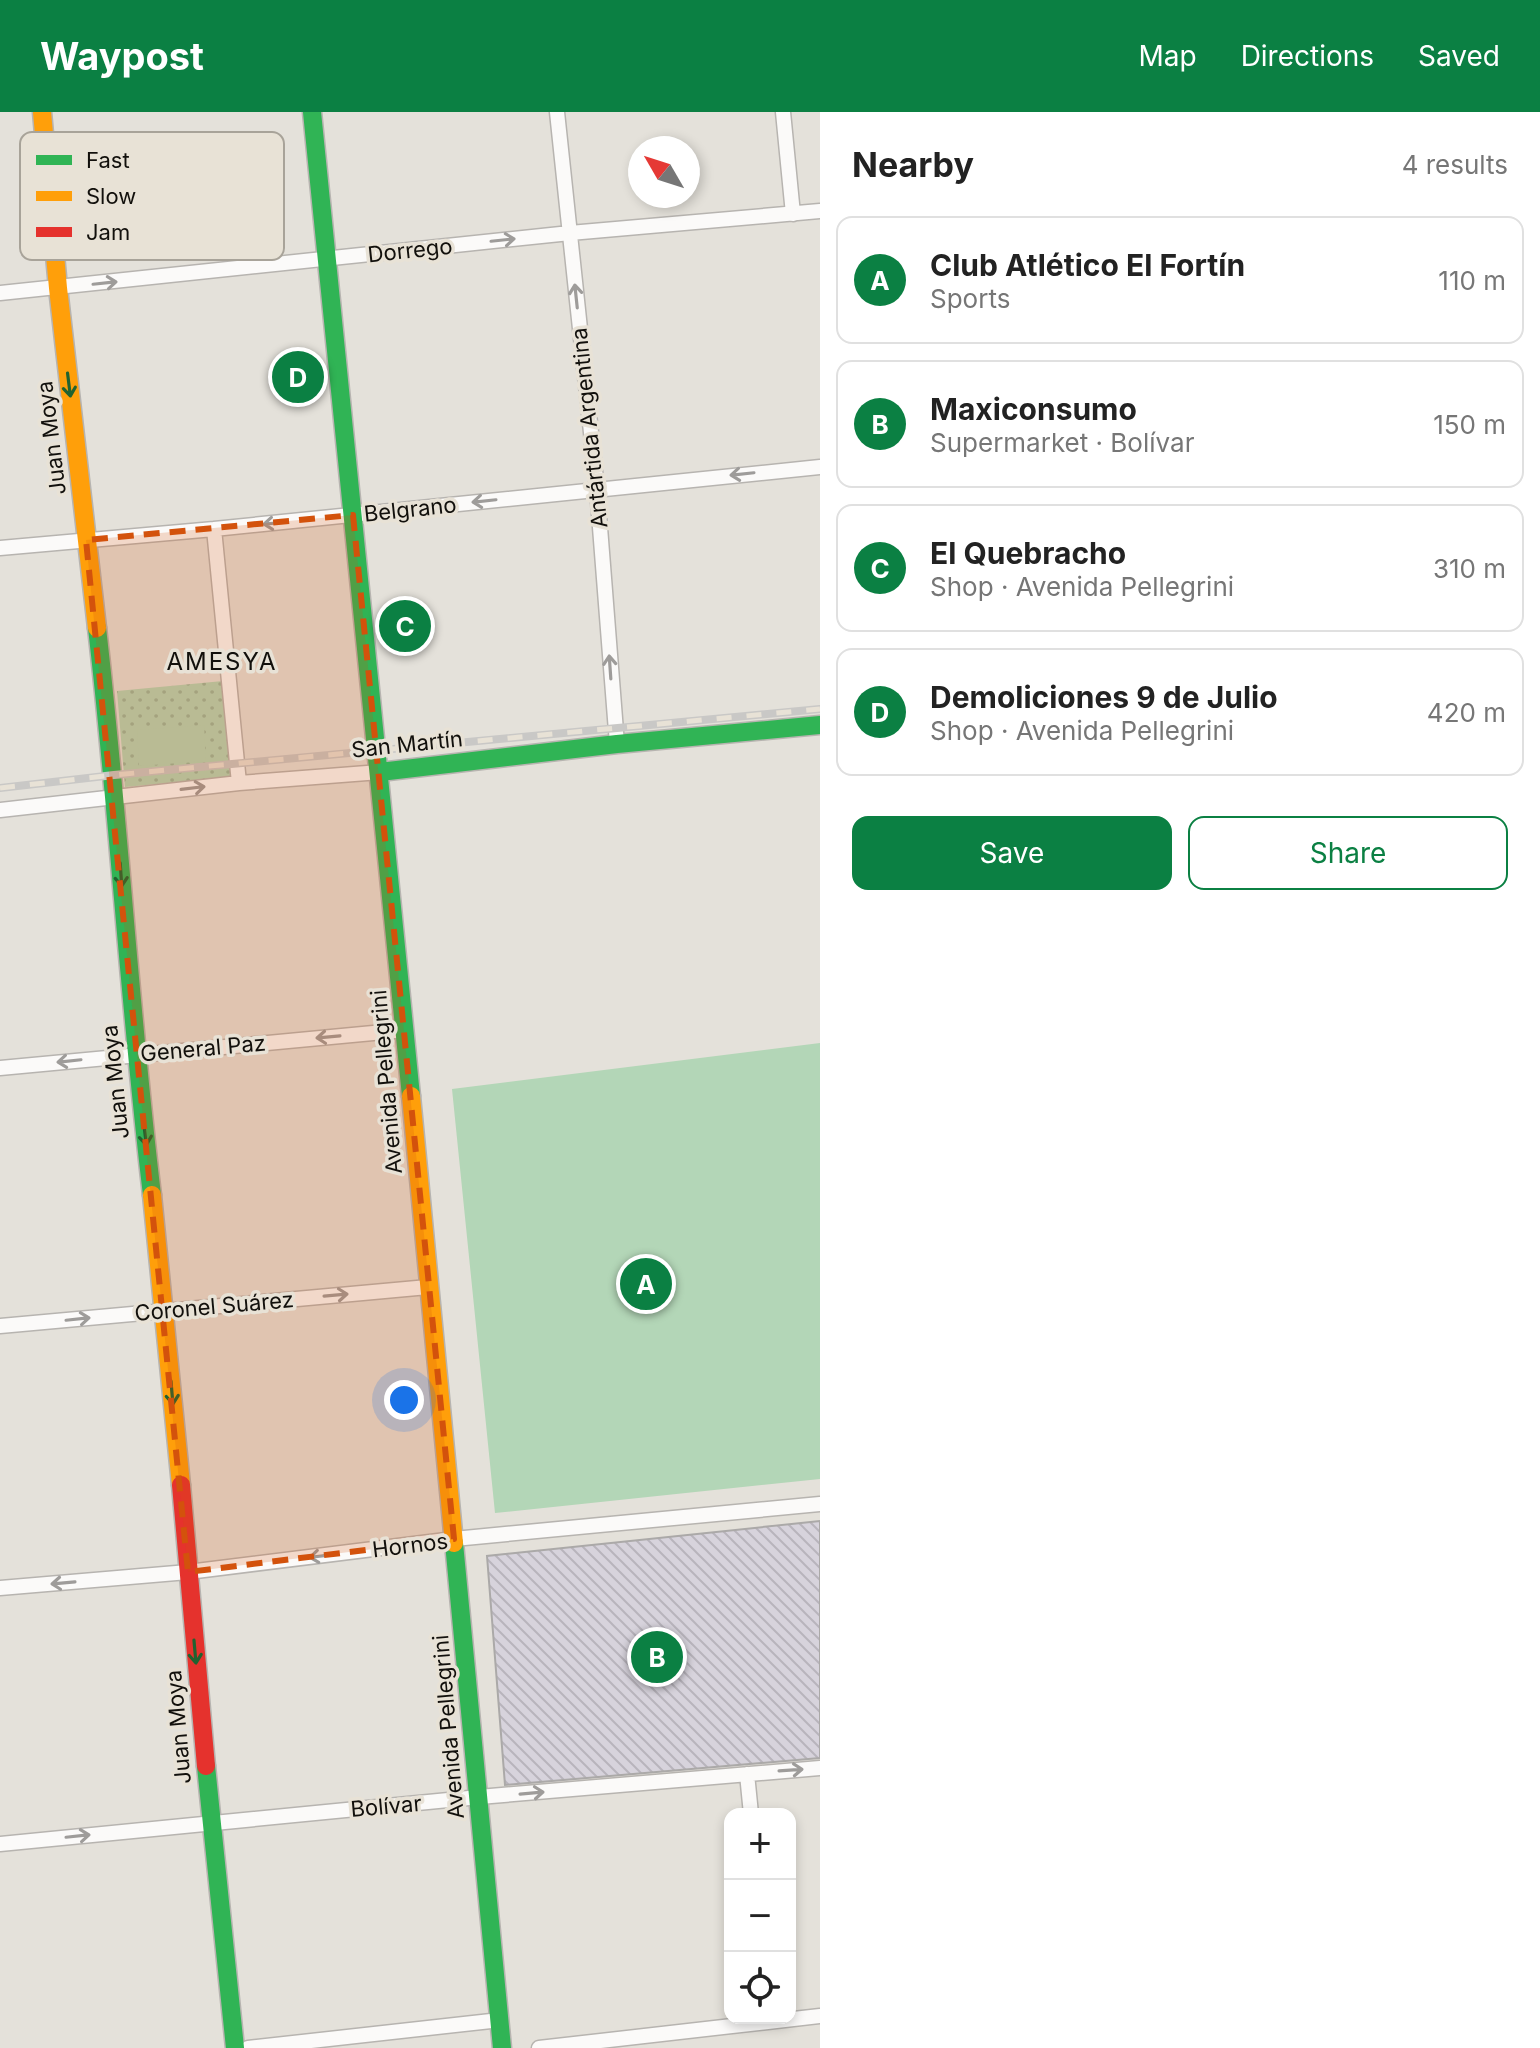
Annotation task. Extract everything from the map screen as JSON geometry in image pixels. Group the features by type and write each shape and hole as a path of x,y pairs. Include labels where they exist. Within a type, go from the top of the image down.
{"street":[{"name":"Juan Moya","path":"42,112 44,132"},
{"name":"Avenida Pellegrini","path":"312,112 380,772 502,2048"},
{"name":"Antártida Argentina","path":"557,112 597,489 617,744"},
{"path":"783,112 793,214"},
{"name":"Dorrego","path":"0,293 570,233 820,211"},
{"name":"Juan Moya","path":"55,260 116,797 135,1054 165,1310 211,1823 235,2048"},
{"name":"Belgrano","path":"0,548 820,467"},
{"path":"214,529 239,783"},
{"name":"San Martín","path":"0,810 820,725"},
{"name":"General Paz","path":"0,1068 405,1030"},
{"name":"Coronel Suárez","path":"0,1326 428,1287"},
{"name":"Hornos","path":"0,1588 188,1572 454,1539 820,1504"},
{"name":"Bolívar","path":"0,1844 479,1797 820,1768"},
{"path":"747,1774 750,1808"},
{"path":"796,2018 820,2016"},
{"path":"248,2048 500,2020"},
{"path":"539,2048 732,2024"}],"highlighted area":[{"path":"353,515 454,1539 188,1572 86,540"}],"green space":[{"path":"223,681 232,777 125,787 117,691"},
{"path":"204,725 206,761 139,766 137,730"},
{"path":"820,1043 820,1479 495,1513 452,1089"}],"building":[{"path":"820,1521 820,1758 505,1785 487,1556"}],"railway":[{"path":"0,788 820,709"}],"traffic: fast":[{"path":"312,112 411,1096"},
{"path":"97,628 152,1195"},
{"path":"380,772 617,744 820,725"},
{"path":"454,1543 502,2048"},
{"path":"206,1766 235,2048"}],"traffic: slow":[{"path":"42,112 44,132"},
{"path":"55,260 97,628"},
{"path":"411,1096 454,1543"},
{"path":"152,1195 181,1485"}],"traffic: jam":[{"path":"181,1485 206,1766"}],"place":[{"name":"Demoliciones 9 de Julio","path":"298,377"},
{"name":"El Quebracho","path":"405,626"},
{"name":"Club Atlético El Fortín","path":"646,1284"},
{"name":"Maxiconsumo","path":"657,1657"}],"district":[{"name":"AMESYA","path":"222,662"}]}
